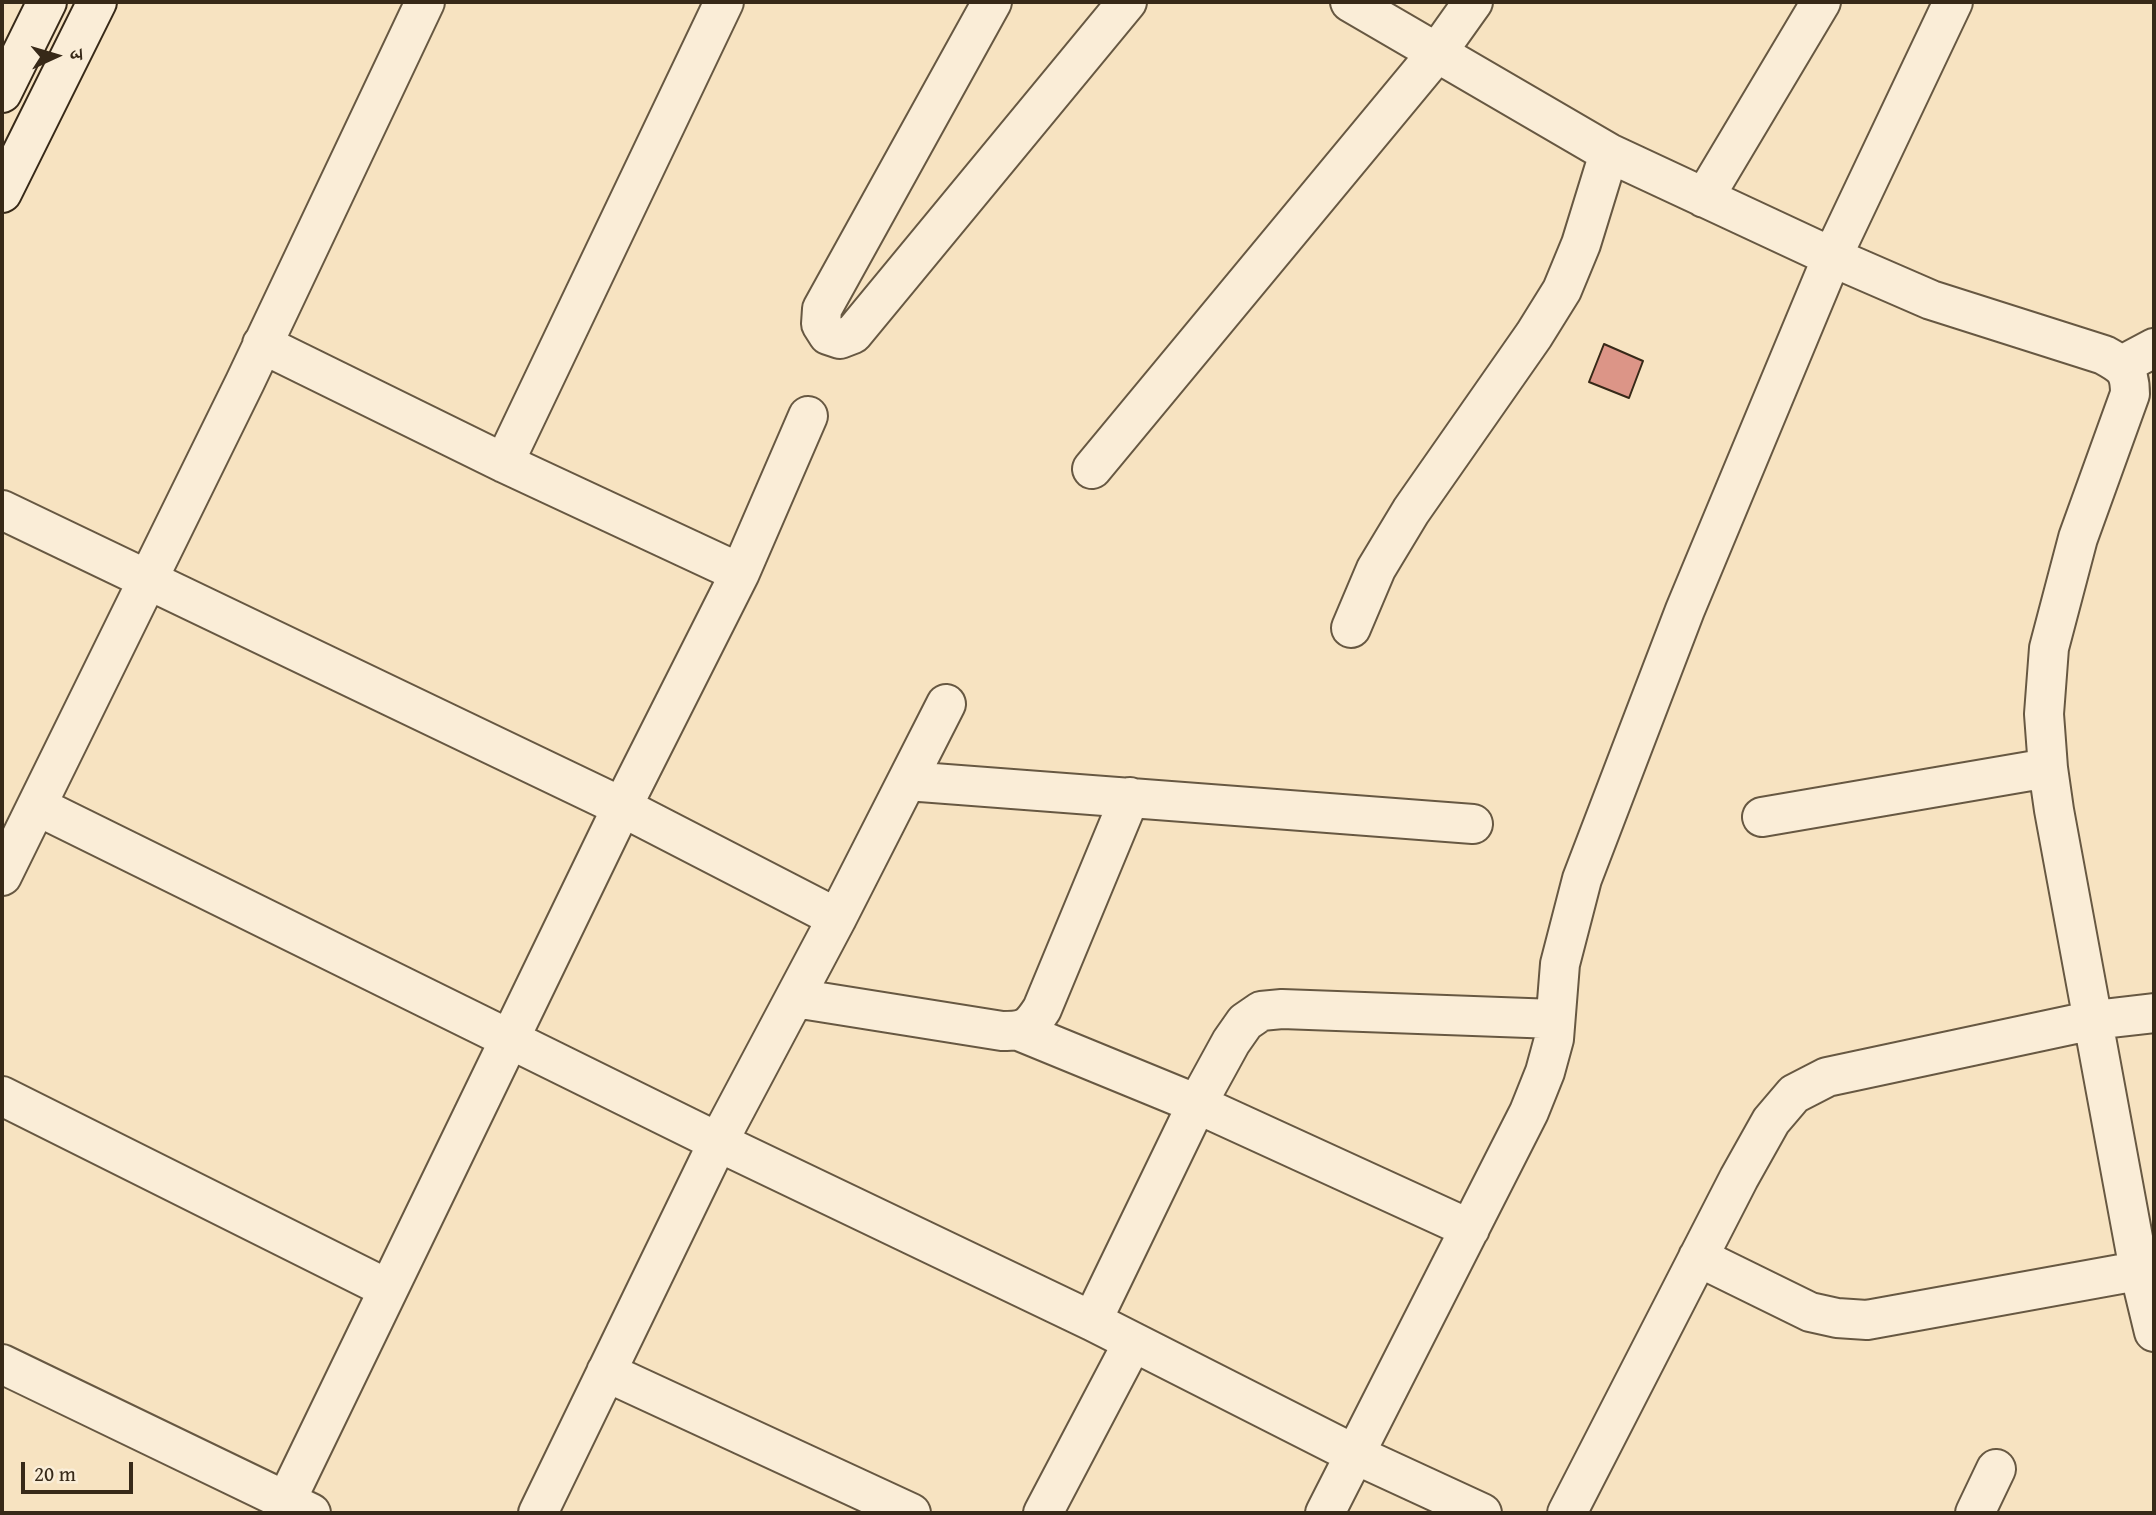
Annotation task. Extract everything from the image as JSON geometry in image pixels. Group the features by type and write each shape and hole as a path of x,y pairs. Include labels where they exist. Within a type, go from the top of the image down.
{"street":[{"path":"2,93 47,2"},
{"path":"2,192 97,2"},
{"path":"2,876 149,580 425,2"},
{"path":"504,463 724,2"},
{"path":"992,2 822,309 821,324 828,335 840,339 853,334 1126,2"},
{"path":"1350,2 1609,153 1832,257 1931,300 2104,355 2138,356 2130,379 2130,394 2078,538 2049,648 2044,714 2048,768 2095,1020 2146,1269 2154,1332"},
{"path":"1093,469 1436,54 1473,2"},
{"path":"1704,198 1821,2"},
{"path":"1325,1513 1529,1112 1554,1040 1560,964 1581,879 1685,610 1832,257 1953,2"},
{"path":"1351,628 1376,569 1410,511 1534,335 1562,290 1581,244 1609,153"},
{"path":"262,344 504,463 740,573"},
{"path":"2,1364 298,1507 388,1289 622,807 740,573 808,416"},
{"path":"2,510 622,807 837,918"},
{"path":"538,1513 718,1142 837,918 946,704"},
{"path":"1762,817 2048,768"},
{"path":"907,781 1473,824"},
{"path":"1019,1031 1031,1025 1042,1009 1130,797"},
{"path":"37,806 718,1142 1092,1321 1354,1454 1482,1513"},
{"path":"795,998 1002,1031 1019,1031 1197,1104 1469,1229"},
{"path":"1092,1321 1197,1104 1231,1042 1245,1022 1261,1011 1282,1009 1555,1019"},
{"path":"1567,1513 1771,1121 1794,1094 1827,1077 2095,1020 2154,1013"},
{"path":"2,1096 388,1289"},
{"path":"1698,1257 1810,1312 1837,1318 1867,1320 2146,1269"},
{"path":"1043,1513 1133,1342"},
{"path":"606,1372 911,1513"},
{"path":"1975,1513 1996,1469"}],"building":[{"path":"1604,344 1643,361 1629,398 1589,382"}]}
